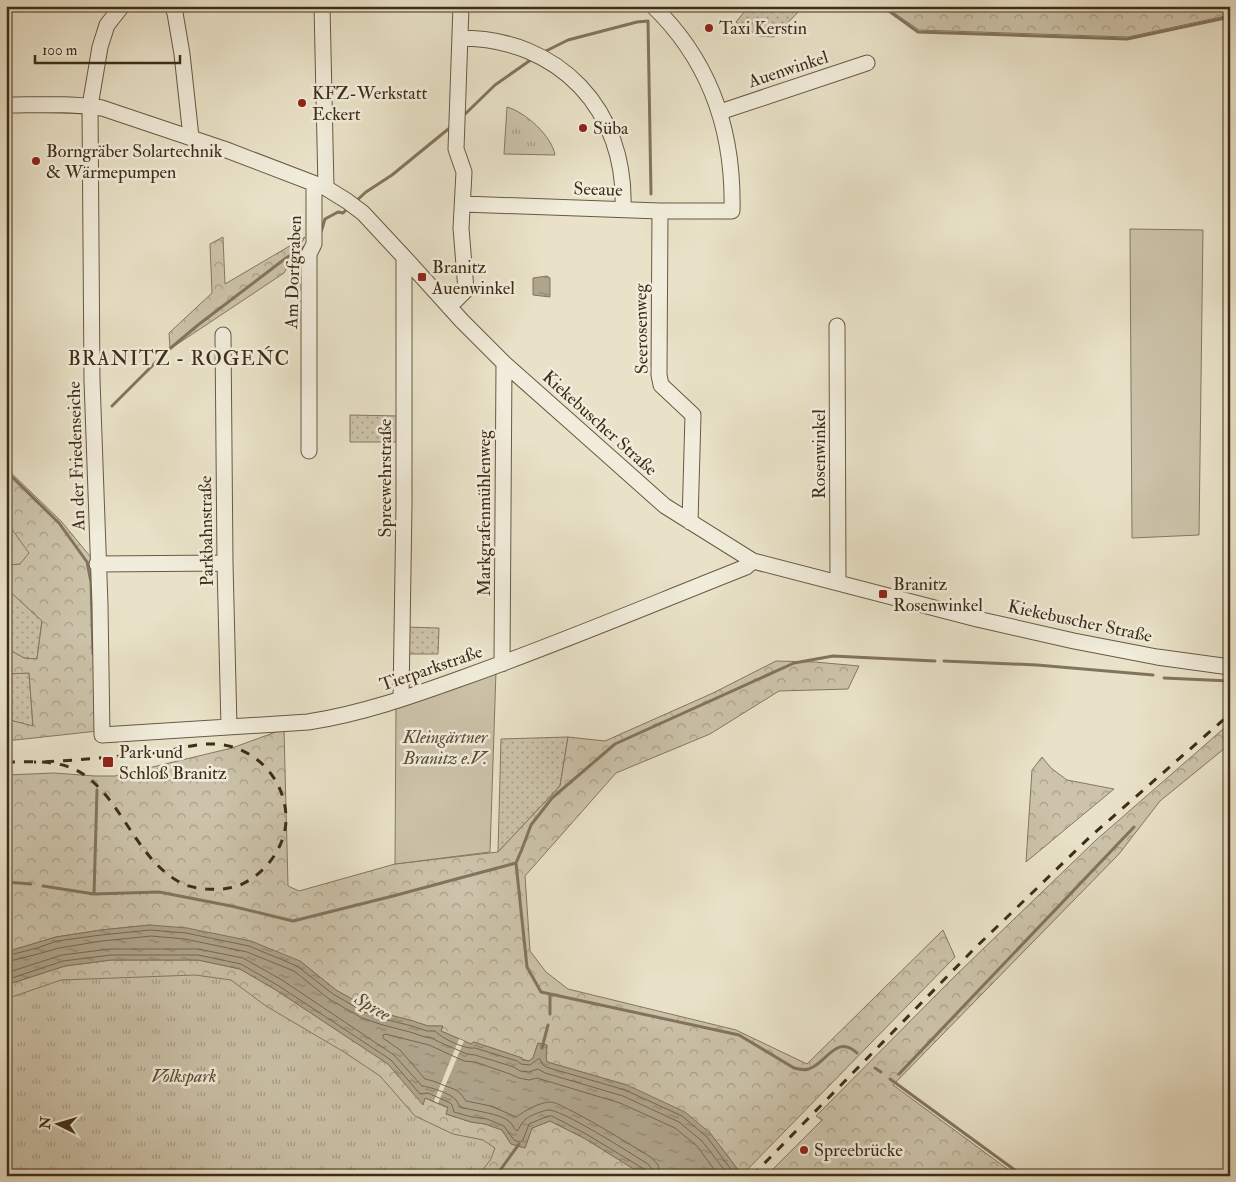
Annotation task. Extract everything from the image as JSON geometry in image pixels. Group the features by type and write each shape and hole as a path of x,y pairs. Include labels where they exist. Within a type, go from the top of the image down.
{"street":[{"name":"An der Friedenseiche","path":"102,735 100,605 92,380 90,106 100,46 107,25 122,6"},
{"path":"172,6 175,13 182,54 191,137"},
{"name":"Am Dorfgraben","path":"309,451 309,254 314,244 320,186 322,6"},
{"path":"449,307 466,290 461,228 464,172 456,149 461,6"},
{"path":"658,8 689,49 707,78 720,112"},
{"path":"460,38 510,44 538,56 567,73 582,87 597,108 613,141 621,170 623,209"},
{"name":"Auenwinkel","path":"720,112 867,63"},
{"name":"Kiekebuscher Straße","path":"6,105 59,104 102,108 191,137 320,186 347,201 363,213 449,307 504,363 665,506 753,561 977,619 1074,641 1157,657 1230,668"},
{"name":"Seeaue","path":"463,204 732,212 730,160 726,132 720,112"},
{"name":"Seerosenweg","path":"660,211 659,375 661,385 693,415 690,522"},
{"name":"Spreewehrstraße","path":"401,699 404,504 404,257"},
{"name":"Rosenwinkel","path":"837,326 838,583"},
{"name":"Parkbahnstraße","path":"223,335 229,727"},
{"name":"Markgrafenmühlenweg","path":"502,664 504,363"},
{"name":"Tierparkstraße","path":"102,735 325,719 401,699 502,664 746,567 753,561"},
{"path":"98,564 225,563"}],"green space":[{"path":"749,6 804,6 774,37 758,36 736,22"},
{"path":"884,6 1230,6 1230,15 1128,37 919,30"},
{"path":"507,107 522,114 537,126 549,140 555,155 504,154"},
{"path":"1130,229 1203,230 1199,535 1132,538"},
{"path":"223,237 225,284 305,237 284,273 170,349 169,333 212,293 210,244"},
{"path":"350,415 400,416 400,442 350,442"},
{"path":"6,468 61,521 94,561 98,731 6,741 6,719 33,726 29,673 6,674 6,648 24,658 37,659 42,621 6,588 6,565 20,564 6,521"},
{"path":"6,521 29,553 20,564 6,565"},
{"path":"6,588 42,620 37,659 24,658 6,648"},
{"path":"406,627 439,628 438,654 405,654"},
{"path":"776,661 859,666 848,689 779,691 710,734 616,773 525,876 530,951 546,972 568,989 736,1030 807,1064 943,930 955,957 742,1175 710,1133 627,1085 547,1062 547,1045 538,1043 533,1058 529,1061 474,1042 471,1044 441,1031 442,1026 428,1026 366,1007 336,990 300,961 150,925 56,937 6,952 6,775 54,773 115,776 232,748 284,729 288,886 299,891 395,864 498,852 560,786 568,737 605,741 713,693"},
{"name":"Kleingärtner Branitz e.V.","path":"496,671 490,852 395,864 396,707"},
{"path":"29,673 33,727 6,719 6,674"},
{"path":"1230,723 1230,744 1160,801 1119,854 893,1085 1017,1176 766,1176 822,1120 816,1116 955,976 1095,841"},
{"path":"568,737 560,786 498,852 501,739"},
{"path":"1042,757 1051,768 1067,780 1114,789 1026,862 1032,770"},
{"name":"Volkspark","path":"111,960 198,960 240,969 276,990 388,1064 423,1104 425,1098 448,1108 446,1114 502,1130 511,1144 525,1148 532,1128 550,1121 584,1138 645,1176 6,1176 6,985 65,966"},
{"name":"Volkspark","path":"195,975 231,980 266,1006 344,1052 380,1076 415,1116 453,1134 483,1140 495,1148 491,1159 478,1176 6,1176 6,999 61,980"}],"water":[{"path":"547,276 550,278 550,297 533,295 533,278"},
{"path":"150,925 187,928 251,941 300,961 336,990 366,1007 428,1026 443,1026 441,1031 471,1044 474,1042 522,1058 522,1060 529,1061 533,1058 538,1043 547,1045 547,1062 627,1085 685,1112 710,1133 743,1176 645,1176 584,1138 550,1121 532,1128 525,1148 511,1144 502,1130 446,1114 448,1107 425,1098 423,1105 388,1064 276,990 240,969 198,960 111,960 65,966 6,985 6,952 56,937"}],"pier":[{"path":"459,1039 464,1041 438,1103 434,1101"}],"waterway":[{"path":"882,6 918,32 1127,39 1230,17"},
{"path":"542,53 568,40 637,22 648,21 651,194"},
{"path":"462,117 495,85 532,59"},
{"path":"355,202 366,192 392,175 452,126"},
{"path":"321,232 325,219 338,212 343,213 348,208"},
{"path":"112,406 166,352 198,325 286,258 306,246"},
{"path":"6,471 59,523 87,562 91,582 93,654"},
{"path":"516,863 531,825 552,798 615,744 794,663 833,656 935,661"},
{"path":"944,661 1037,665 1153,675"},
{"path":"1164,678 1230,681"},
{"path":"94,894 97,790"},
{"path":"899,1074 1134,827"},
{"path":"43,886 94,894 159,892 231,906 293,921 516,863 527,967 541,992 739,1035 794,1068 799,1069 806,1070 811,1068 839,1047 844,1046 857,1053"},
{"path":"6,882 31,884"},
{"path":"550,994 550,1014"},
{"path":"542,1048 548,1025"},
{"path":"875,1068 881,1072"},
{"path":"890,1079 1023,1176"},
{"path":"496,1176 519,1144"}],"railway":[{"path":"752,1176 976,947 1091,836 1230,714"},
{"path":"6,762 36,762 46,762 65,766 83,774 97,785 109,799 152,860 166,873 181,883 190,886 206,889 223,889 240,885 258,874 266,866 279,848 283,838 286,817 284,802 279,788 263,765 239,749 225,745 203,744 158,752 78,760 49,761 34,762"}],"place":[{"name":"Taxi Kerstin","path":"709,28"},
{"name":"KFZ-Werkstatt Eckert","path":"302,103"},
{"name":"Süba","path":"583,128"},
{"name":"Borngräber Solartechnik & Wärmepumpen","path":"36,161"},
{"name":"Branitz Auenwinkel","path":"422,277"},
{"name":"Branitz Rosenwinkel","path":"883,594"},
{"name":"Park und Schloß Branitz","path":"108,762"},
{"name":"Spreebrücke","path":"804,1150"}],"district":[{"name":"BRANITZ - ROGEŃC","path":"179,358"}],"water label":[{"name":"Spree","path":"373,1006"}]}
